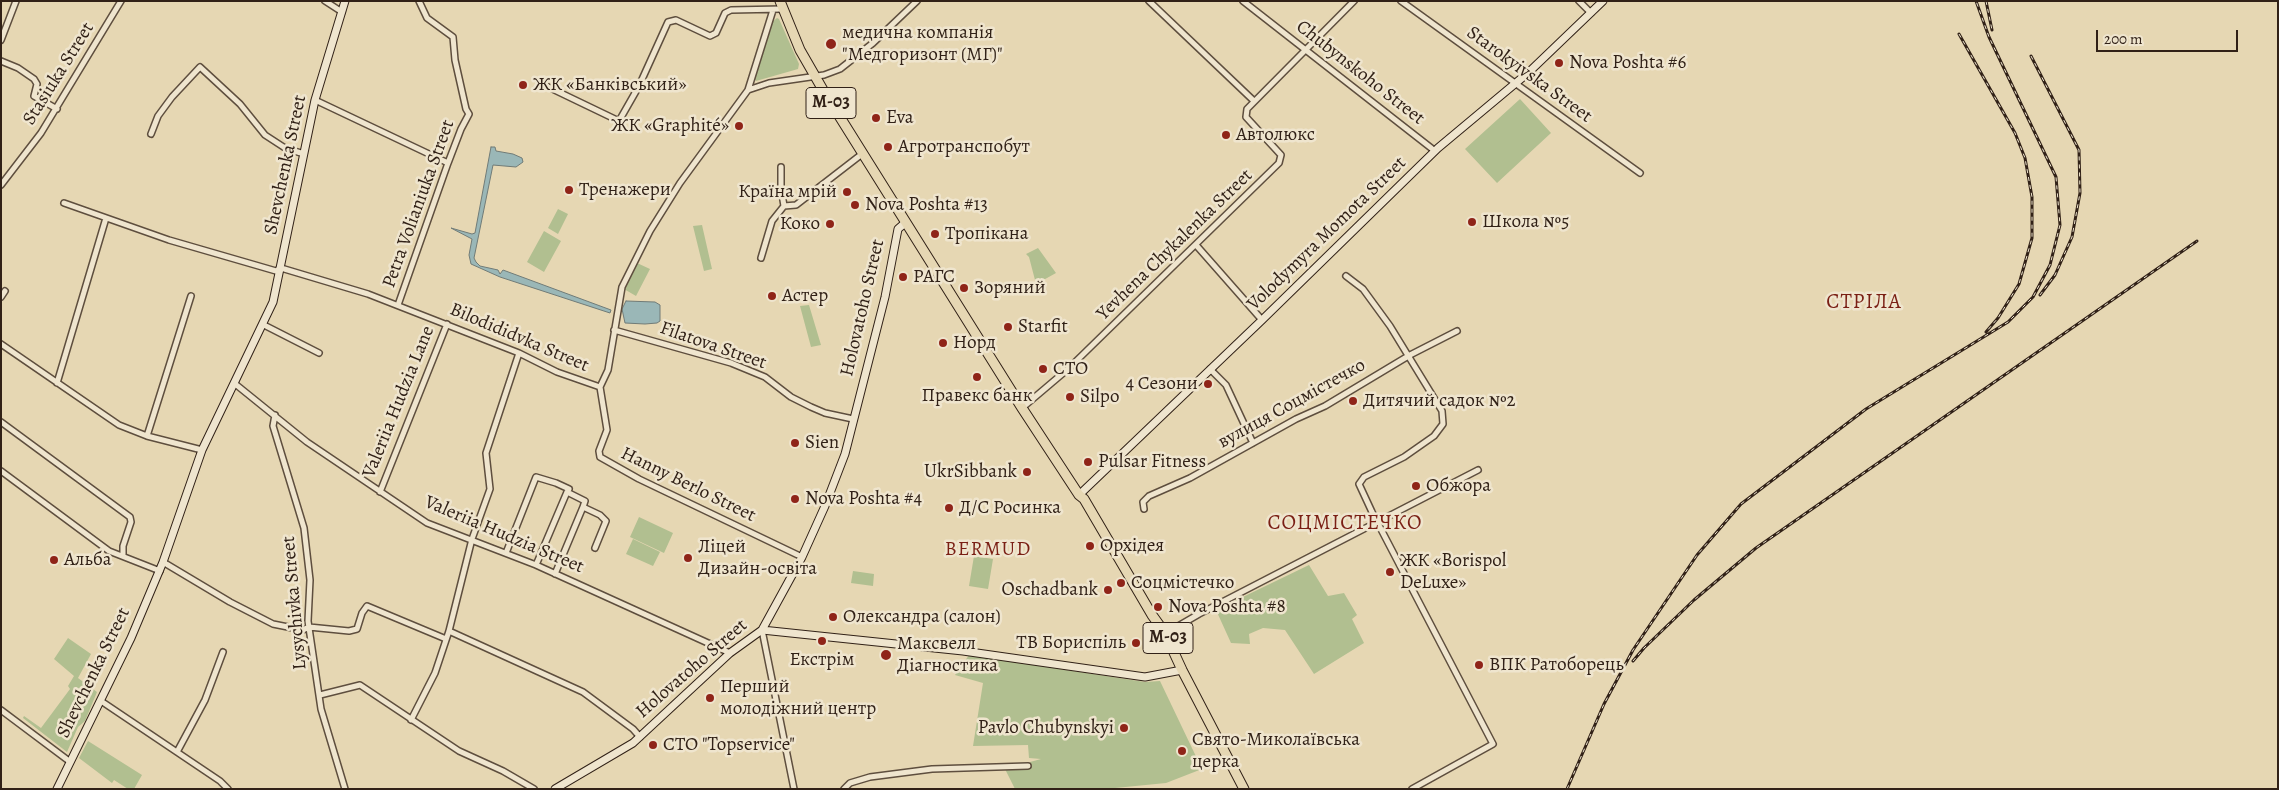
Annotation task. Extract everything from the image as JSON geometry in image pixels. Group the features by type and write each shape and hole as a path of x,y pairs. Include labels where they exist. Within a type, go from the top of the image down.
{"highway":[{"name":"М-03","path":"778,7 814,76 1079,496 1079,502 1148,617 1163,635 1237,789"},
{"name":"М-03","path":"1179,671 1244,789"}],"main road":[{"name":"Shevchenka Street","path":"57,789 69,761 131,638 160,571 202,450 264,325 273,302 282,268 315,100 345,1"},
{"name":"Volodymyra Momota Street","path":"1079,496 1435,151 1515,84 1603,1"},
{"name":"Holovatoho Street","path":"555,789 624,750 730,653 762,630 802,557 844,457 885,297 898,229 905,222"},
{"path":"762,630 963,651 1145,677 1179,671"}],"street":[{"path":"1,40 16,1"},
{"name":"Stasiuka Street","path":"1,185 56,109 121,1"},
{"path":"325,1 342,12"},
{"name":"Petra Volianiuka Street","path":"398,305 448,163 469,114 466,109 455,60 453,37 427,18 420,1"},
{"path":"748,90 769,83 814,76 840,69 873,43 917,1"},
{"path":"1149,1 1254,102 1354,1"},
{"name":"Chubynskoho Street","path":"1243,1 1435,151"},
{"name":"Starokyivska Street","path":"1401,1 1640,173"},
{"path":"1579,1 1591,13"},
{"path":"542,84 619,121 640,86 668,22 676,20 710,36 716,33 727,11 778,7"},
{"name":"Bilodididvka Street","path":"64,203 276,271 282,268 368,294 447,324 557,372 600,387 608,370 622,287 650,231 700,153 748,90 778,7"},
{"path":"1,60 18,68 34,79 37,84 34,96 56,109"},
{"path":"152,132 158,116 176,91 200,67 240,104 265,135 285,148 304,154"},
{"path":"315,100 448,163"},
{"name":"Yevhena Chykalenka Street","path":"1022,408 1196,245 1279,164 1281,155 1246,117 1247,108 1254,102"},
{"path":"761,258 772,221 784,206 796,205 862,154"},
{"path":"781,167 781,188 784,206"},
{"path":"1,172 7,177"},
{"path":"57,383 106,218"},
{"path":"1196,245 1262,320"},
{"path":"1346,276 1363,289 1410,355 1442,411 1443,424 1439,431 1427,442 1404,457 1361,480 1360,490 1493,744 1412,789"},
{"path":"1,297 5,291"},
{"path":"147,436 191,296"},
{"name":"Valeriia Hudzia Lane","path":"380,492 447,324"},
{"path":"264,325 319,353"},
{"name":"Filatova Street","path":"614,330 731,363 765,377 791,397 811,407 825,413 853,419"},
{"name":"вулиця Соцмістечко","path":"1144,509 1142,504 1149,496 1190,478 1325,406 1410,355 1458,331"},
{"path":"1,344 119,425 147,436 202,450"},
{"path":"411,720 435,673 449,631 472,539 490,489 486,453 519,354"},
{"path":"1210,369 1226,385 1253,443"},
{"name":"Valeriia Hudzia Street","path":"234,383 307,442 427,524 472,539 536,565 730,653"},
{"name":"Hanny Berlo Street","path":"600,387 607,430 599,451 600,457 609,464 647,483 802,557"},
{"name":"Lysychivka Street","path":"275,415 273,426 304,528 310,580 309,627 322,709 345,789"},
{"path":"1,422 130,517 131,522 123,546 123,555"},
{"path":"1163,635 1199,614 1478,470"},
{"path":"1,471 109,551 160,571"},
{"path":"506,553 536,477 556,483 569,489 536,565"},
{"path":"555,574 585,501 567,492"},
{"path":"583,507 600,515 606,521 595,548"},
{"path":"163,562 230,602 273,624 303,630 309,627 349,631 357,629 362,612 367,606 446,640"},
{"path":"762,630 794,789"},
{"path":"449,631 583,692 633,729 640,737"},
{"path":"177,752 205,700 224,652"},
{"path":"320,695 360,685 460,751 503,771 534,789"},
{"path":"100,701 177,752 228,789"},
{"path":"1,710 69,761"},
{"path":"844,789 850,783 870,777 932,768 1028,766"}],"green space":[{"path":"777,18 799,64 798,69 756,81 754,78 772,22"},
{"path":"1520,99 1551,133 1497,183 1465,149"},
{"path":"558,209 568,214 558,234 548,228"},
{"path":"702,225 712,269 704,271 693,226"},
{"path":"544,231 561,241 544,272 527,262"},
{"path":"1038,248 1056,273 1038,283 1035,280 1029,257 1026,254"},
{"path":"637,263 650,269 636,296 624,289"},
{"path":"809,305 821,345 811,347 800,306"},
{"path":"639,517 673,533 664,553 630,537"},
{"path":"633,539 660,552 653,566 626,554"},
{"path":"974,556 993,559 988,589 969,586"},
{"path":"1309,565 1328,596 1344,593 1357,615 1352,619 1364,643 1314,674 1285,630 1263,628 1249,634 1250,644 1231,643 1216,610"},
{"path":"853,571 874,574 873,586 851,583"},
{"path":"68,638 91,654 78,678 97,692 85,721 78,727 67,752 23,718 24,716 41,728 70,689 68,686 74,676 54,659"},
{"path":"969,655 1145,682 1160,681 1202,769 1166,783 1105,789 1015,789 1004,767 1031,767 1030,762 1041,759 1029,758 1028,745 973,746 983,683 955,675"},
{"path":"88,741 142,775 134,789 128,789 114,780 112,783 79,758"}],"water":[{"path":"491,147 495,147 496,151 513,154 522,158 523,162 516,167 493,165 474,258 476,262 480,266 498,270 500,274 503,270 611,310 610,313 500,277 471,264 469,255 472,239 451,228 472,234 475,233"},
{"path":"626,301 655,302 660,305 660,321 645,324 625,323 622,309"}],"railway":[{"path":"1567,789 1604,704 1633,650 1697,555 1741,504 1866,409 2008,322 2033,297 2050,265 2060,225 2056,177 1989,37 1976,1"},
{"path":"1986,1 1992,30"},
{"path":"1959,34 2015,133 2025,158 2032,197 2032,238 2019,284 1998,318 1986,332"},
{"path":"2031,56 2079,150 2080,193 2072,237 2055,275 2040,295"},
{"path":"1633,661 1694,600 1756,548 2197,241"}],"place":[{"name":"медична компанія \"Медгоризонт (МГ)\"","path":"831,44"},
{"name":"Nova Poshta #6","path":"1559,63"},
{"name":"ЖК «Банківський»","path":"523,85"},
{"name":"Eva","path":"876,118"},
{"name":"ЖК «Graphité»","path":"739,126"},
{"name":"Автолюкс","path":"1226,135"},
{"name":"Агротранспобут","path":"888,147"},
{"name":"Тренажери","path":"569,190"},
{"name":"Країна мрій","path":"847,192"},
{"name":"Nova Poshta #13","path":"855,205"},
{"name":"Школа №5","path":"1472,222"},
{"name":"Коко","path":"830,224"},
{"name":"Тропікана","path":"935,234"},
{"name":"РАГС","path":"903,277"},
{"name":"Зоряний","path":"964,288"},
{"name":"Астер","path":"772,296"},
{"name":"Starfit","path":"1008,327"},
{"name":"Норд","path":"943,343"},
{"name":"СТО","path":"1043,369"},
{"name":"Правекс банк","path":"977,377"},
{"name":"4 Сезони","path":"1208,384"},
{"name":"Silpo","path":"1070,397"},
{"name":"Дитячий садок №2","path":"1353,401"},
{"name":"Sien","path":"795,443"},
{"name":"Pulsar Fitness","path":"1088,462"},
{"name":"UkrSibbank","path":"1027,472"},
{"name":"Обжора","path":"1416,486"},
{"name":"Nova Poshta #4","path":"795,499"},
{"name":"Д/С Росинка","path":"949,508"},
{"name":"Орхідея","path":"1090,546"},
{"name":"Ліцей Дизайн-освіта","path":"688,558"},
{"name":"Альба","path":"54,560"},
{"name":"ЖК «Borispol DeLuxe»","path":"1390,572"},
{"name":"Соцмістечко","path":"1121,583"},
{"name":"Oschadbank","path":"1108,590"},
{"name":"Nova Poshta #8","path":"1158,607"},
{"name":"Олександра (салон)","path":"833,617"},
{"name":"Екстрім","path":"822,641"},
{"name":"ТВ Бориспіль","path":"1136,643"},
{"name":"Максвелл Діагностика","path":"886,655"},
{"name":"ВПК Ратоборець","path":"1479,665"},
{"name":"Перший молодіжний центр","path":"710,698"},
{"name":"Pavlo Chubynskyi","path":"1124,728"},
{"name":"СТО \"Topservice\"","path":"653,745"},
{"name":"Свято-Миколаївська церка","path":"1182,751"}],"district":[{"name":"СТРІЛА","path":"1864,303"},
{"name":"СОЦМІСТЕЧКО","path":"1345,524"},
{"name":"BERMUD","path":"988,550"}]}
